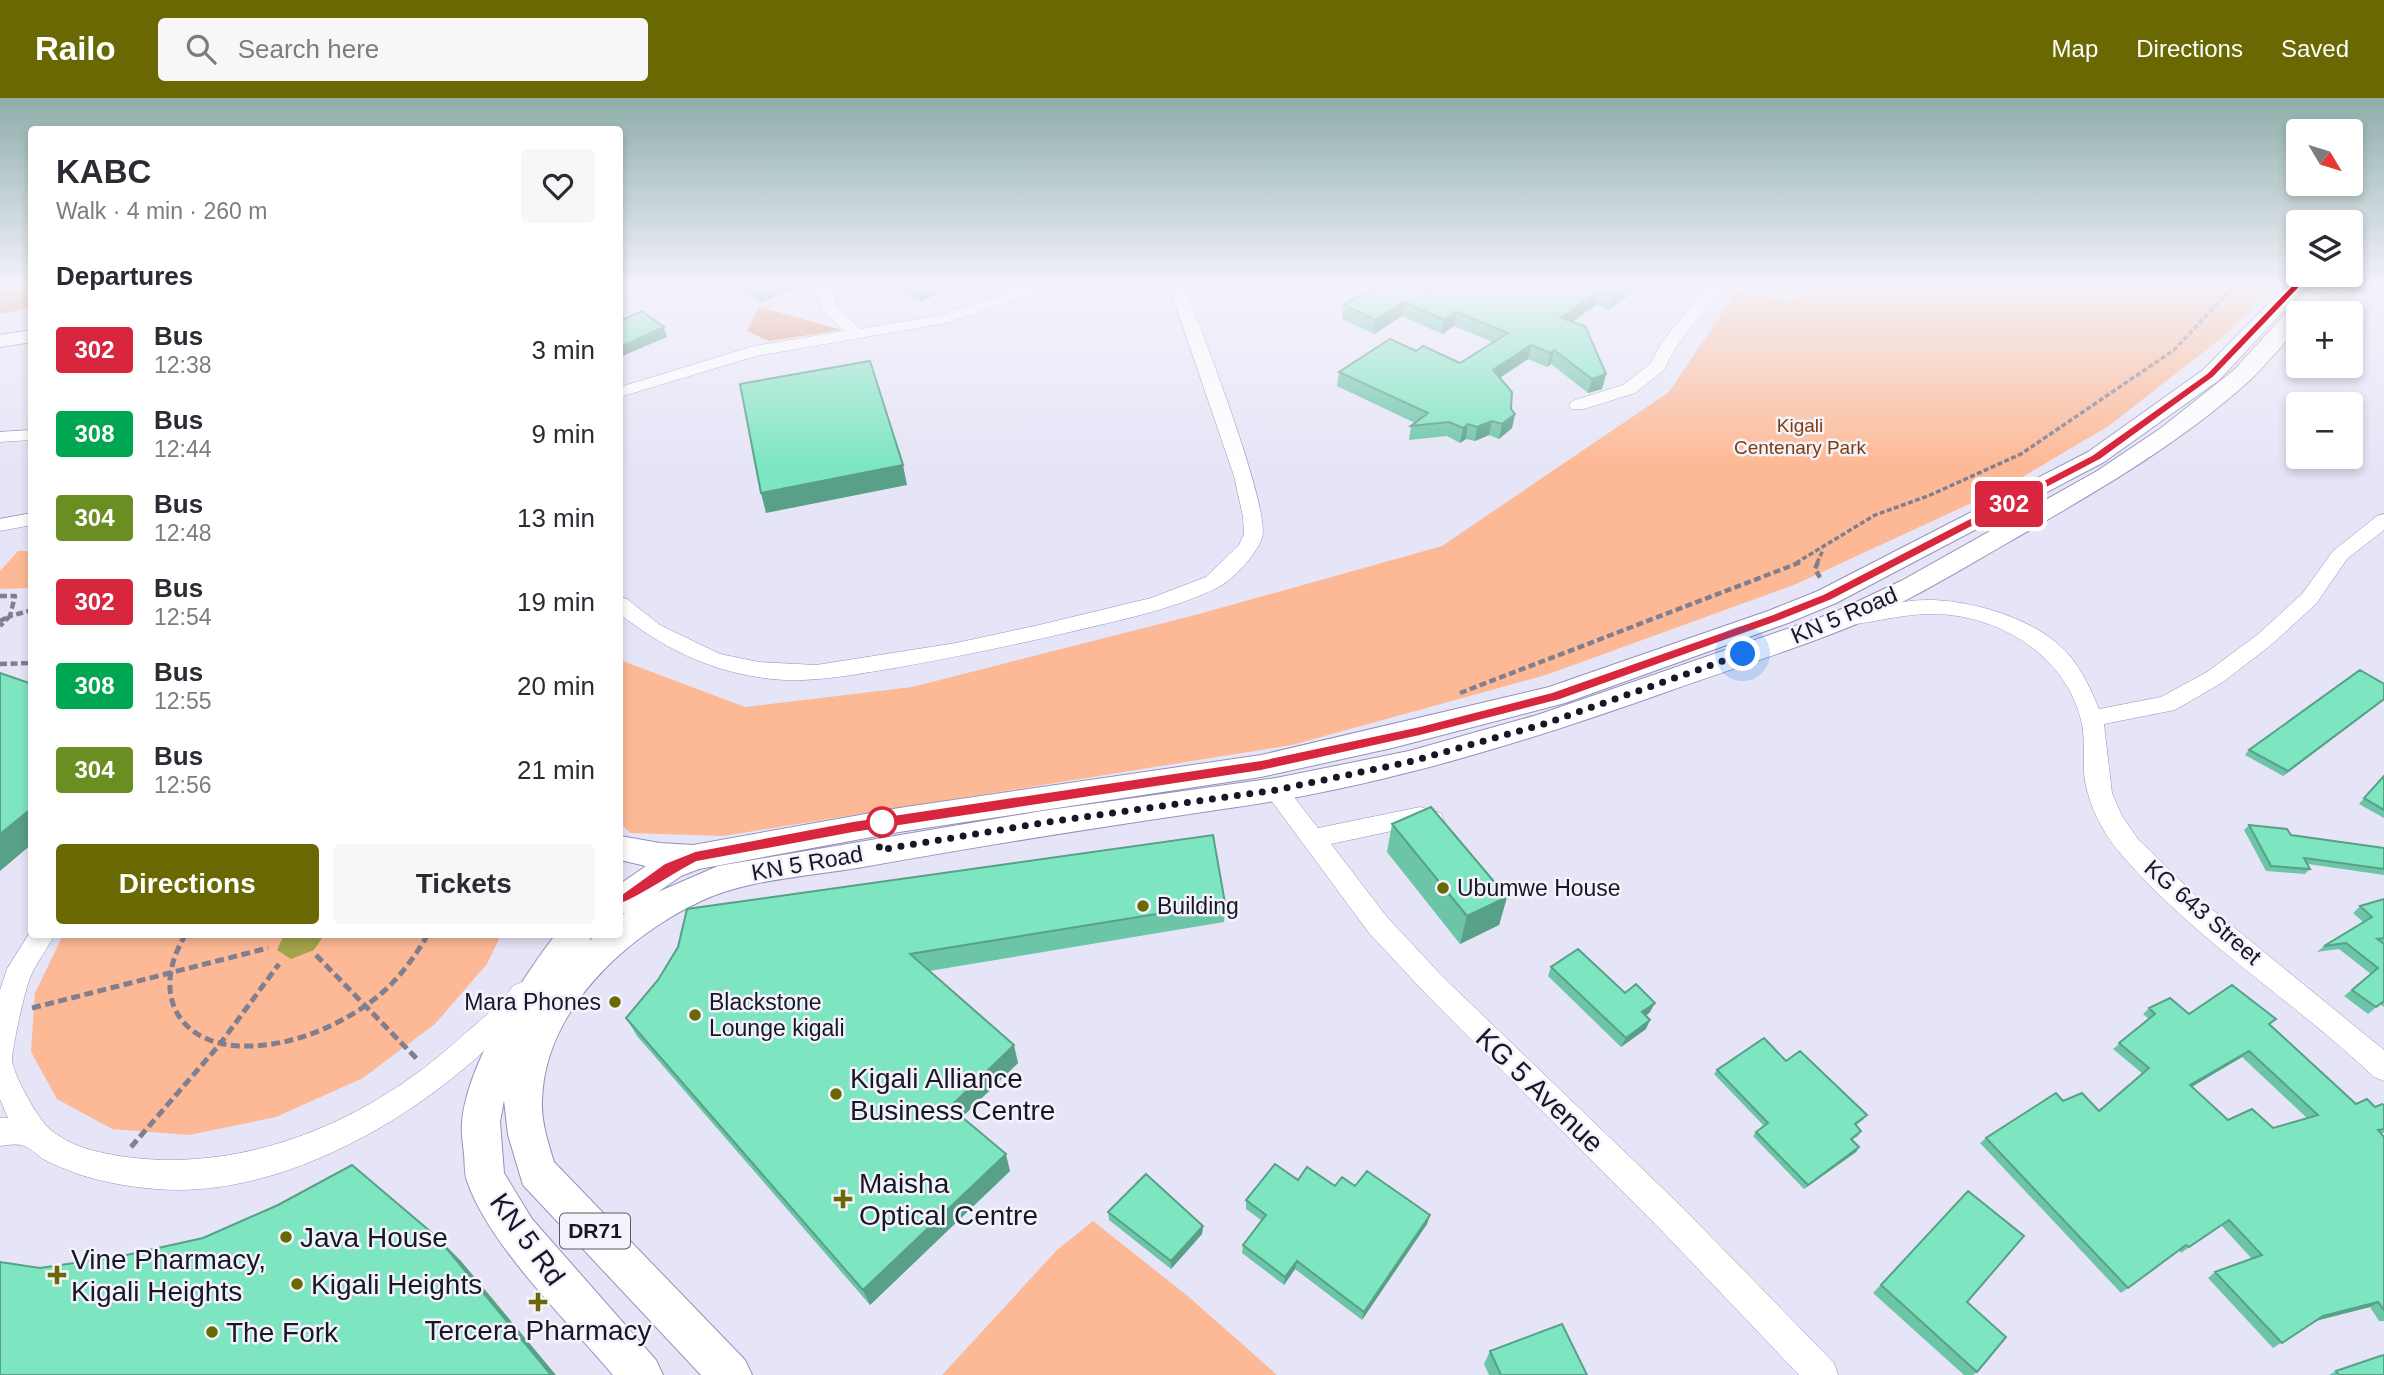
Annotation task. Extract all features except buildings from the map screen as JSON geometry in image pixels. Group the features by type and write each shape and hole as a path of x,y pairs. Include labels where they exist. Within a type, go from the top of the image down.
{"main road":[{"name":"KN 5 Road","path":"695,857 874,824 1261,766 1392,737 1555,696 1765,622 1827,597 2096,457 2211,375 2239,346"},
{"name":"KN 5 Road","path":"623,934 679,893 718,879 1042,823 1276,790 1409,762 1544,724 1843,619 1910,587 2106,477 2169,433 2242,375 2269,346"},
{"path":"623,849 660,856 695,857"},
{"path":"623,899 670,867 695,857"},
{"name":"KN 5 Rd","path":"573,938 538,983 513,1029 488,1089 481,1122 485,1178 518,1233 641,1375"},
{"name":"KN 5 Road","path":"529,1058 553,1009 596,956 618,938"},
{"name":"KN 5 Rd","path":"529,1058 523,1100 537,1172 730,1375"}],"street":[{"path":"623,390 754,351 786,346"},
{"path":"623,606 653,630 714,660 759,670 816,673 956,650 1039,632 1156,604 1213,582 1248,548 1254,534 1253,517 1243,476 1198,346"},
{"path":"1578,405 1629,389 1657,367 1668,346"},
{"path":"0,437 28,435"},
{"path":"0,526 28,520"},
{"path":"2092,718 2167,704 2215,677 2264,640 2309,598 2340,555 2384,520"},
{"name":"KG 643 Street","path":"1843,619 1929,607 1981,616 2029,635 2052,650 2068,672 2092,718 2096,779 2109,813 2127,844 2176,893 2356,1040 2384,1068"},
{"name":"KG 5 Avenue","path":"1276,790 1378,925 1434,985 1672,1220 1822,1375"},
{"path":"1312,839 1420,816 1432,820 1446,835"},
{"path":"0,1054 8,995 40,938"},
{"path":"0,1064 30,1131 76,1161 138,1175 211,1173 290,1154 368,1122 454,1065 519,999 556,938"},
{"path":"0,1132 30,1131"}],"path":[{"path":"1456,695 1805,560 1875,515 1928,496 2021,454 2178,346"},
{"path":"0,596 15,596 10,615 0,626"},
{"path":"0,621 10,615 28,611"},
{"path":"0,664 28,663"},
{"path":"184,938 169,971 168,996 177,1017 195,1034 220,1044 254,1046 292,1040 330,1026 366,1005 394,982 416,956 426,938"},
{"path":"8,995 169,971 268,948"},
{"path":"316,955 434,1078"},
{"path":"112,1169 220,1044 279,964"}],"green space":[{"name":"Kigali Centenary Park","path":"1700,346 2212,346 2110,425 2004,488 1794,585 1546,675 1292,745 723,836 630,833 623,825 623,661 745,707 912,687 1199,614 1442,546 1669,392"},
{"path":"18,551 28,551 28,588 0,589 0,571"},
{"path":"62,938 500,938 487,964 435,1024 363,1078 276,1117 189,1135 112,1129 57,1099 31,1052 35,993"},
{"path":"1093,1221 1189,1297 1277,1375 942,1375 1057,1250"}],"shaded area":[{"path":"282,938 322,938 314,950 291,959 277,950"}],"bus line":[{"name":"302","path":"623,899 670,867 695,857 853,827 1261,766 1420,731 1555,696 1827,597 2029,494 2096,457 2211,375 2240,346"}],"place":[{"name":"Ubumwe House","path":"1443,888"},
{"name":"Building","path":"1143,906"},
{"name":"Mara Phones","path":"615,1002"},
{"name":"Blackstone Lounge kigali","path":"695,1015"},
{"name":"Kigali Alliance Business Centre","path":"836,1094"},
{"name":"Maisha Optical Centre","path":"843,1199"},
{"name":"Java House","path":"286,1237"},
{"name":"Vine Pharmacy, Kigali Heights","path":"57,1275"},
{"name":"Kigali Heights","path":"297,1284"},
{"name":"Tercera Pharmacy","path":"538,1302"},
{"name":"The Fork","path":"212,1332"}],"route":[{"path":"882,822 879,850 1042,823 1276,790 1409,762 1544,724 1743,654"}]}
